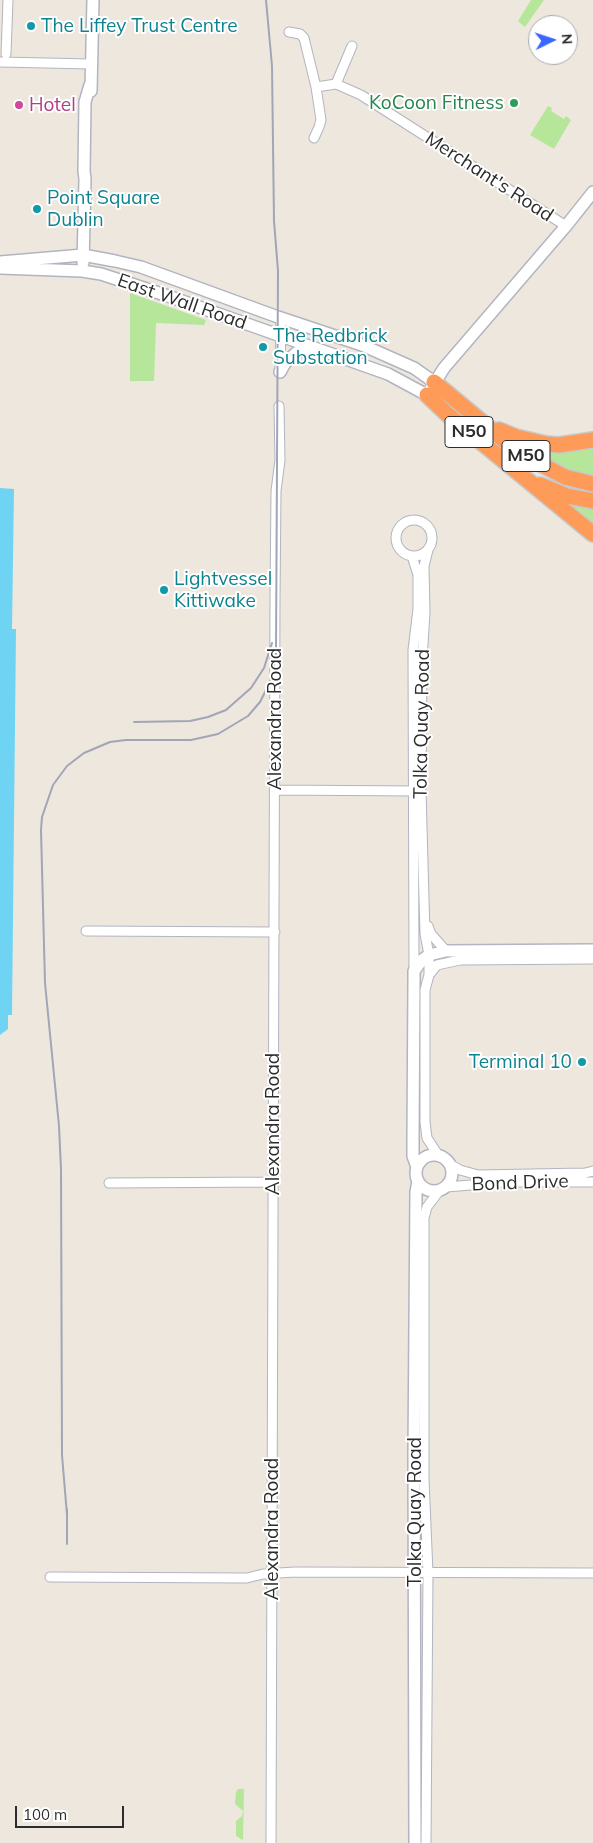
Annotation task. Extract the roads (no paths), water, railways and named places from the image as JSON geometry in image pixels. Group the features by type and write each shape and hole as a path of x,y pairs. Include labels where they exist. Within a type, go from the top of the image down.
{"highway":[{"name":"N50","path":"430,388 468,411"},
{"name":"N50","path":"430,388 447,414 513,469"},
{"path":"468,411 498,429 530,441 559,445 593,440"},
{"name":"M50","path":"468,411 524,455 564,477 593,484"},
{"path":"513,469 593,534"},
{"name":"M50","path":"513,469 539,484 567,496 593,501"}],"main road":[{"path":"82,271 85,102 90,85 93,0"},
{"path":"430,388 482,322 566,226 593,192"},
{"name":"East Wall Road","path":"0,262 83,256 115,260 393,358 414,368 430,388"},
{"name":"East Wall Road","path":"0,268 82,271 100,274 430,388"},
{"path":"280,372 285,363 296,353 310,349 316,350"},
{"path":"414,971 429,955 446,951 593,950"},
{"name":"Tolka Quay Road","path":"414,971 413,1140 417,1167"},
{"path":"438,1155 451,1165 452,1179 443,1189 428,1191 418,1181 417,1167 419,1162 428,1156 438,1155"},
{"name":"Tolka Quay Road","path":"415,1843 416,1192 418,1181"}],"street":[{"path":"6,54 8,0"},
{"path":"289,32 300,34 304,38 316,87 321,120 314,138"},
{"path":"316,87 336,84 352,46"},
{"path":"0,62 91,64"},
{"name":"Merchant's Road","path":"336,84 361,95 566,226"},
{"path":"280,318 280,372"},
{"name":"Alexandra Road","path":"271,1843 274,790 276,500 280,460 279,406"},
{"path":"420,521 429,528 432,540 428,550 422,555 412,556 404,553 396,542 398,530 407,522 420,521"},
{"name":"Tolka Quay Road","path":"414,971 417,791 425,612 424,566 428,550"},
{"name":"Tolka Quay Road","path":"412,556 418,575 418,609 413,650 414,713 417,791 425,899 425,934 429,955 429,975 425,990 425,1131 427,1138 438,1155"},
{"path":"274,790 417,791"},
{"path":"414,899 425,899"},
{"path":"425,918 431,934 446,951"},
{"path":"86,931 274,932"},
{"path":"429,975 437,965 460,960 593,959"},
{"name":"Bond Drive","path":"451,1165 460,1170 478,1175 585,1173 593,1171"},
{"path":"109,1183 273,1182"},
{"name":"Bond Drive","path":"443,1189 508,1182 593,1182"},
{"name":"Tolka Quay Road","path":"426,1843 428,1573 424,1480 424,1218 427,1207 443,1189"},
{"path":"50,1577 247,1578 295,1572 593,1573"}],"water":[{"path":"0,488 14,489 12,629 16,629 12,1015 8,1015 8,1029 0,1035"}],"railway":[{"path":"67,1515 62,1455 61,1169 59,1126 45,983 42,817 53,785 67,766 84,753 110,742 126,740 191,740 218,734 248,716 260,702 272,678 276,653 278,271 274,221 272,66 266,0"},
{"path":"134,722 190,721 226,710 251,688 264,668 272,643"},
{"path":"67,1509 67,1544"}],"place":[{"name":"The Liffey Trust Centre","path":"31,26"},
{"name":"KoCoon Fitness","path":"514,103"},
{"name":"Hotel","path":"19,105"},
{"name":"Point Square Dublin","path":"37,209"},
{"name":"The Redbrick Substation","path":"263,347"},
{"name":"Lightvessel Kittiwake","path":"164,590"},
{"name":"Terminal 10","path":"582,1062"}]}
